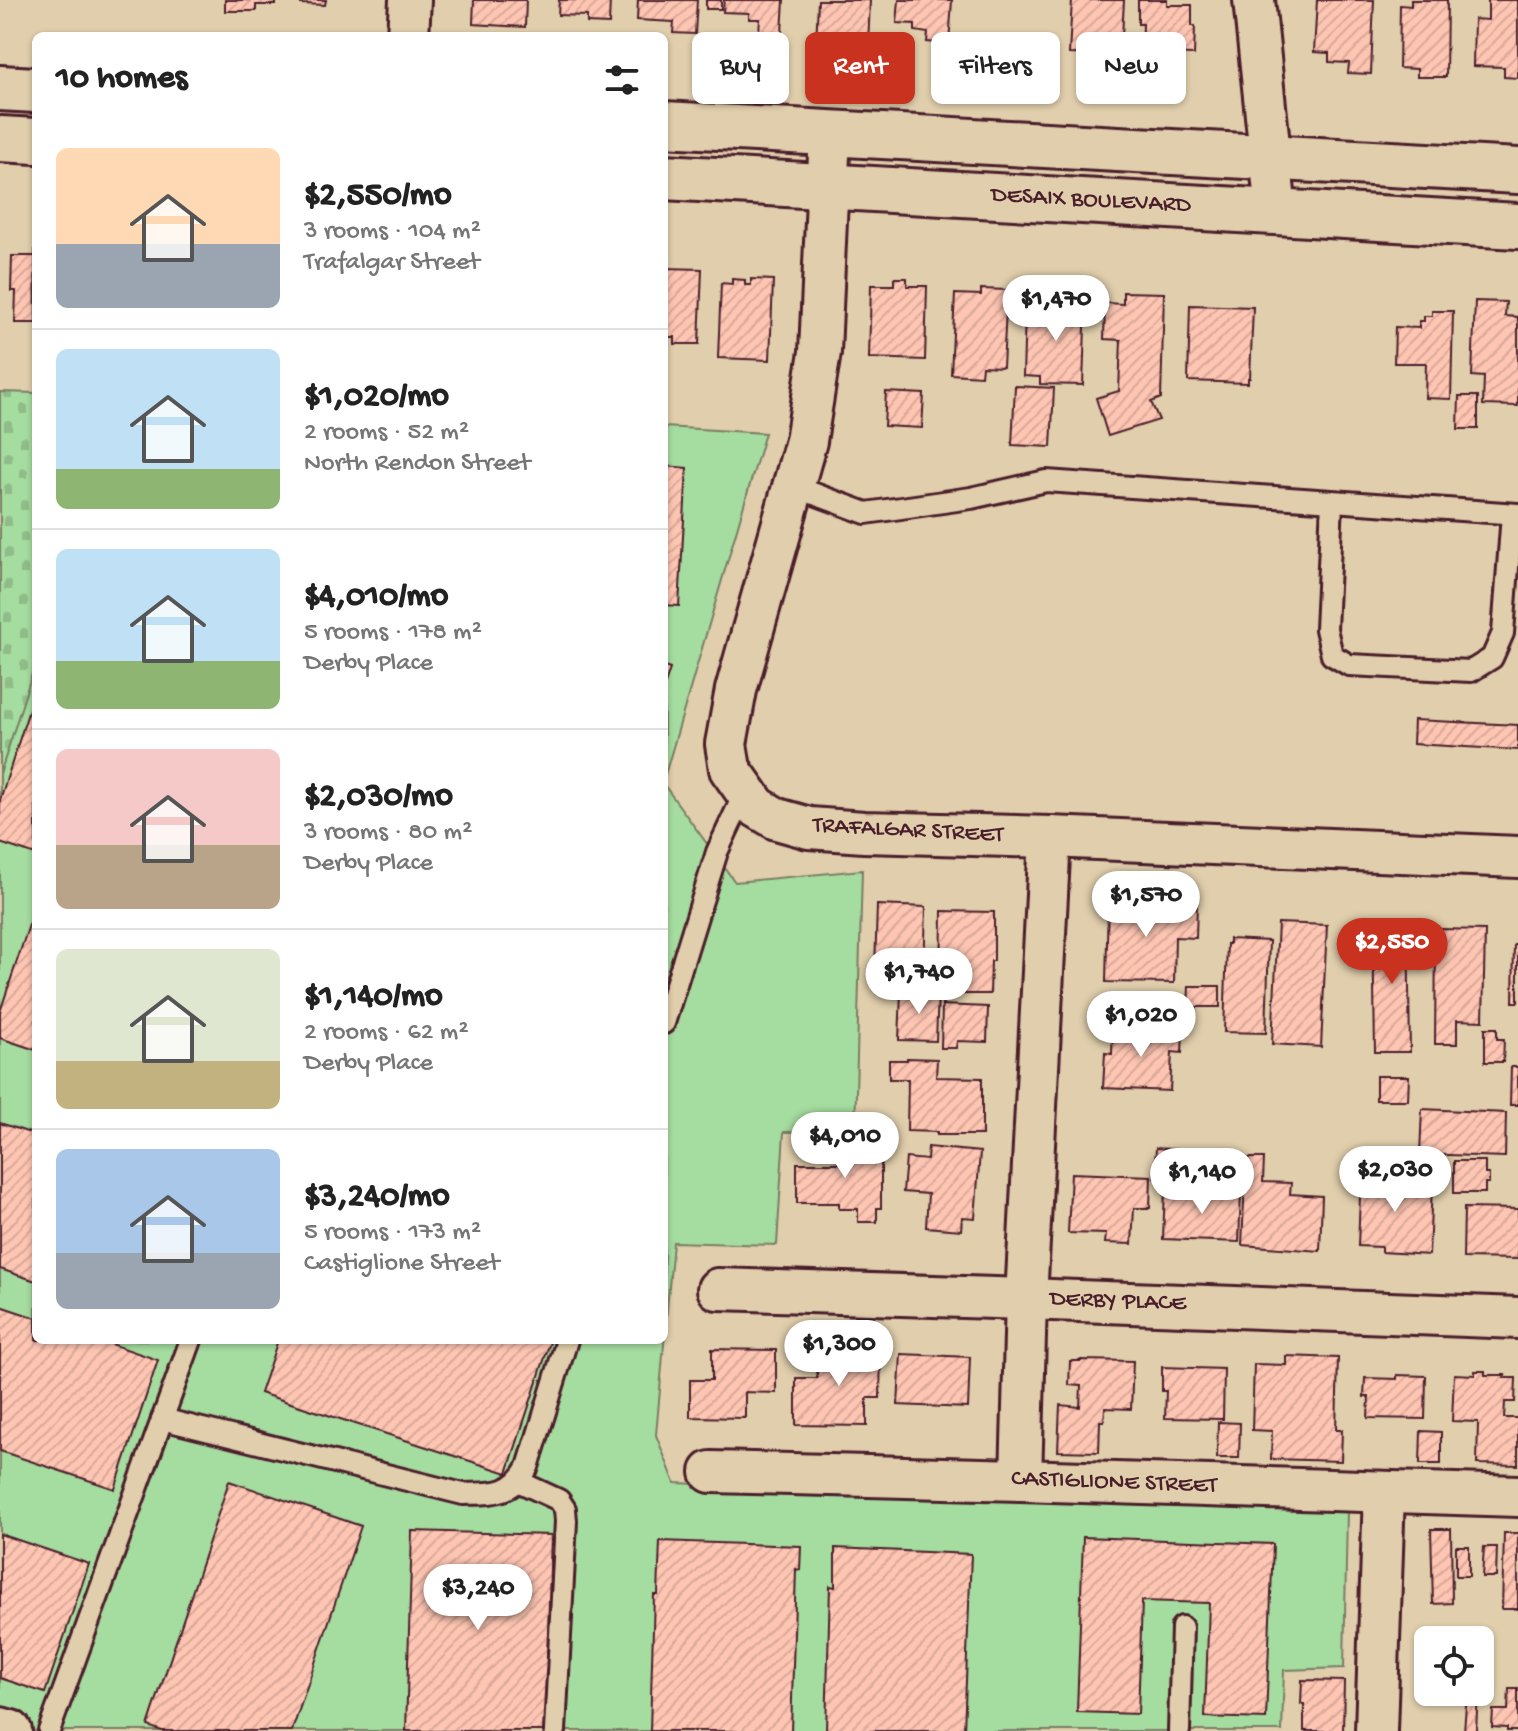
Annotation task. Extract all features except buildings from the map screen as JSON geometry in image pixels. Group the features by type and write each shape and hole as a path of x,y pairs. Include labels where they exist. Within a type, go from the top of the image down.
{"street":[{"path":"408,32 410,0"},
{"path":"1254,0 1276,212"},
{"path":"0,88 32,90"},
{"path":"668,124 1518,171"},
{"name":"TRAFALGAR STREET","path":"830,133 820,352 806,441 736,690 726,744 730,769 757,807 777,819 809,828 864,832 1518,857"},
{"path":"0,139 32,141"},
{"name":"DESAIX BOULEVARD","path":"668,177 1518,226"},
{"path":"1021,1480 1026,1299 1050,837"},
{"name":"DERBY PLACE","path":"718,1289 1518,1318"},
{"name":"CASTIGLIONE STREET","path":"711,1472 1518,1496"},
{"path":"1376,1731 1384,1492"},
{"path":"0,1728 11,1731"}],"lane":[{"path":"793,486 866,513 971,498 1046,481 1515,514 1503,633 1492,658 1471,671 1349,665 1332,655 1326,629 1332,502"},
{"path":"668,1010 717,852 745,792"},
{"path":"49,1731 190,1344"},
{"path":"162,1419 463,1494 496,1493 520,1482 528,1467 566,1344"},
{"path":"520,1482 559,1500 565,1509 555,1731"},
{"path":"1179,1731 1182,1627"}],"green space":[{"path":"0,392 32,393 32,674 0,774"},
{"path":"668,427 765,433 668,764"},
{"path":"32,670 32,1344 664,1344 656,1435 675,1483 1347,1510 1344,1668 1284,1670 1282,1731 0,1731 0,770"},
{"path":"668,790 735,882 862,870 855,1131 784,1132 777,1245 673,1242 668,1299"}]}
